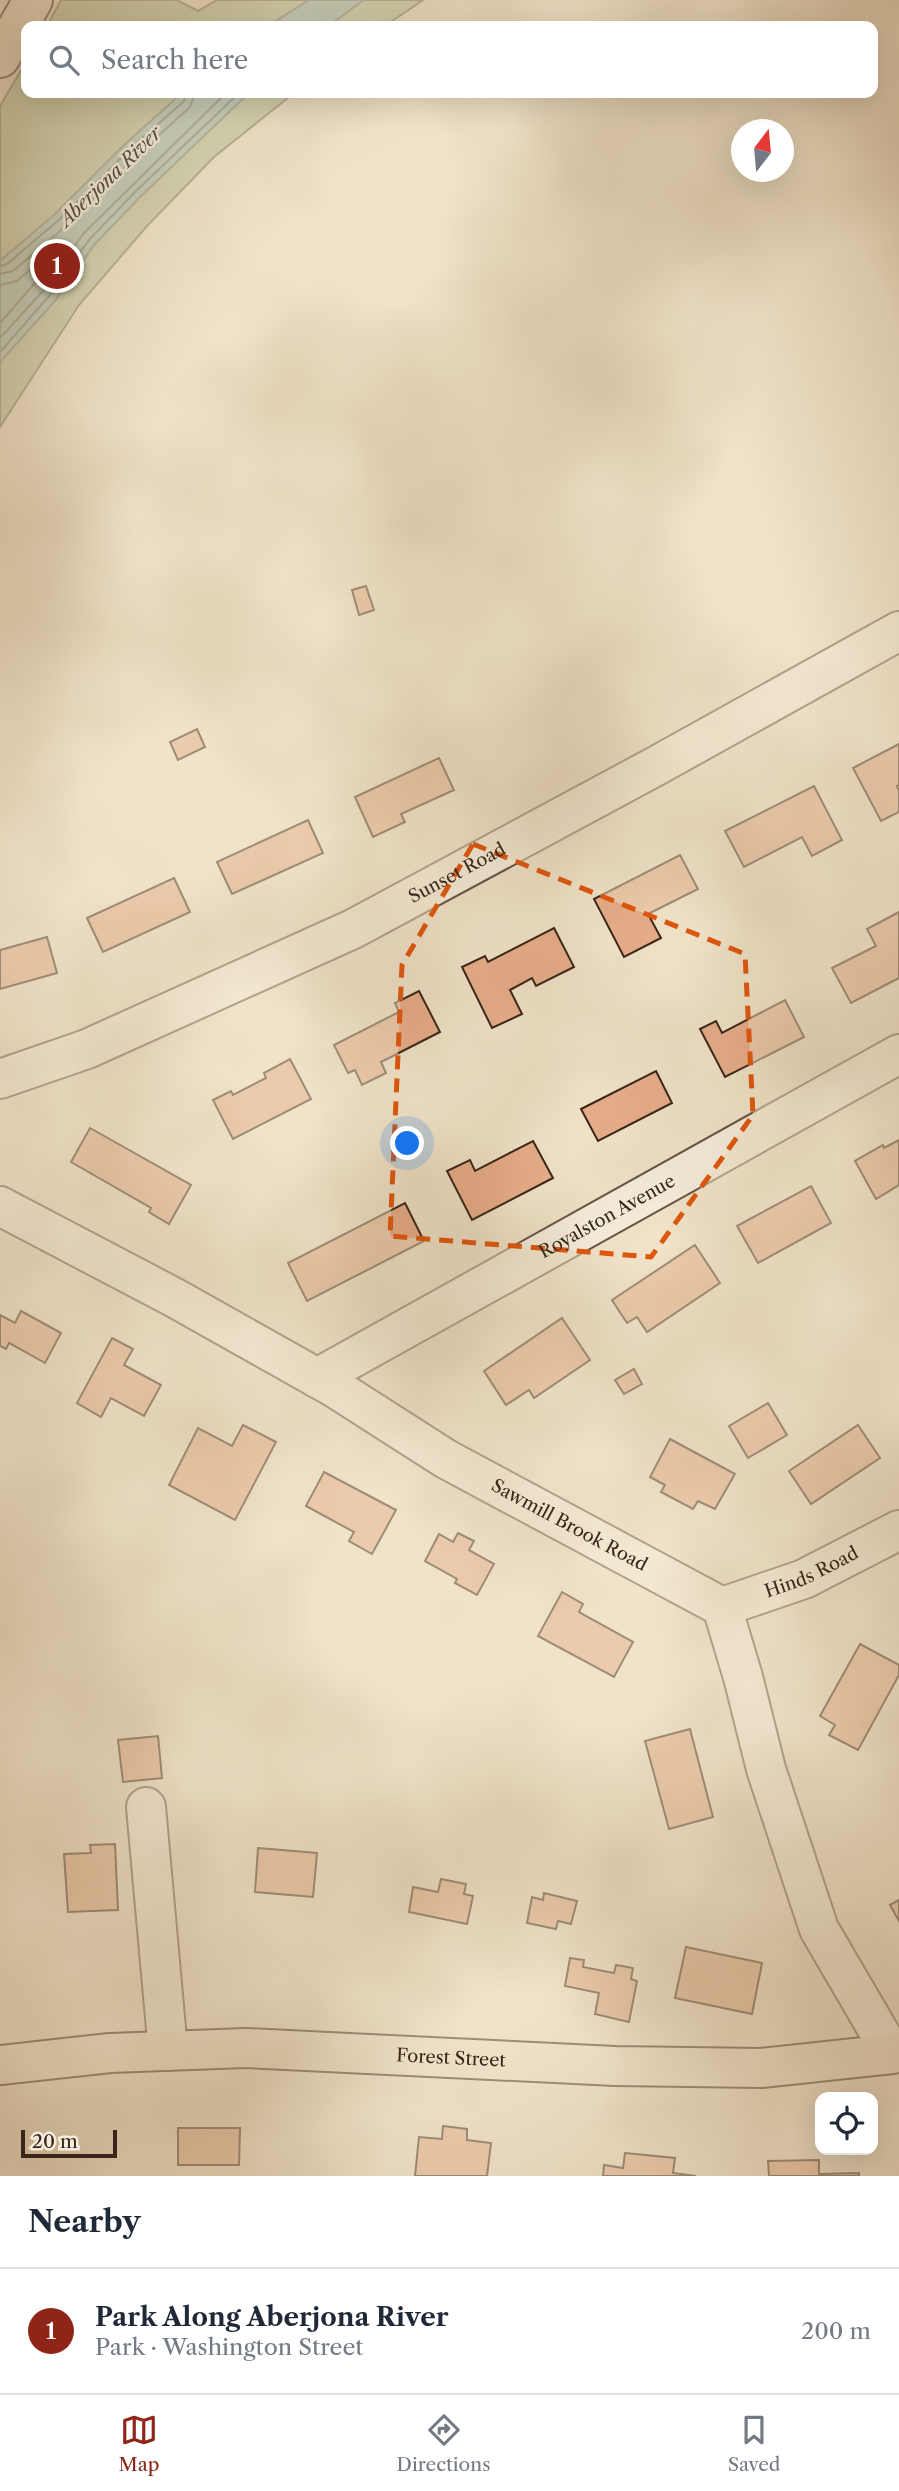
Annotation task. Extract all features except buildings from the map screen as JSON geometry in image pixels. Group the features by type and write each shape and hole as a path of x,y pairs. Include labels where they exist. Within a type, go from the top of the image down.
{"main road":[{"path":"21,21 33,0"},
{"path":"0,58 21,21"},
{"name":"Forest Street","path":"0,2065 110,2053 246,2048 615,2066 761,2068 897,2055"}],"street":[{"name":"Sunset Road","path":"0,1079 87,1049 353,929 899,631"},
{"name":"Royalston Avenue","path":"317,1378 899,1054"},
{"name":"Sawmill Brook Road","path":"0,1206 175,1298 317,1378 446,1459 722,1607"},
{"name":"Hinds Road","path":"722,1607 804,1579 899,1530"},
{"path":"722,1607 743,1676 766,1769 820,1929 897,2055"},
{"path":"146,1807 168,2051"}],"highlighted area":[{"path":"473,844 745,954 753,1115 651,1257 390,1236 402,965"}],"green space":[{"path":"61,0 177,0 198,11 217,0 423,0 392,21 50,21"},
{"path":"21,70 21,98 288,98 214,157 147,226 79,305 0,427 0,106"}],"water":[{"path":"309,0 364,0 335,21 276,21"},
{"name":"Aberjona River","path":"176,98 244,98 94,245 55,301 0,362 0,261 55,214 125,144"}],"place":[{"name":"Park Along Aberjona River","path":"57,266"}]}
